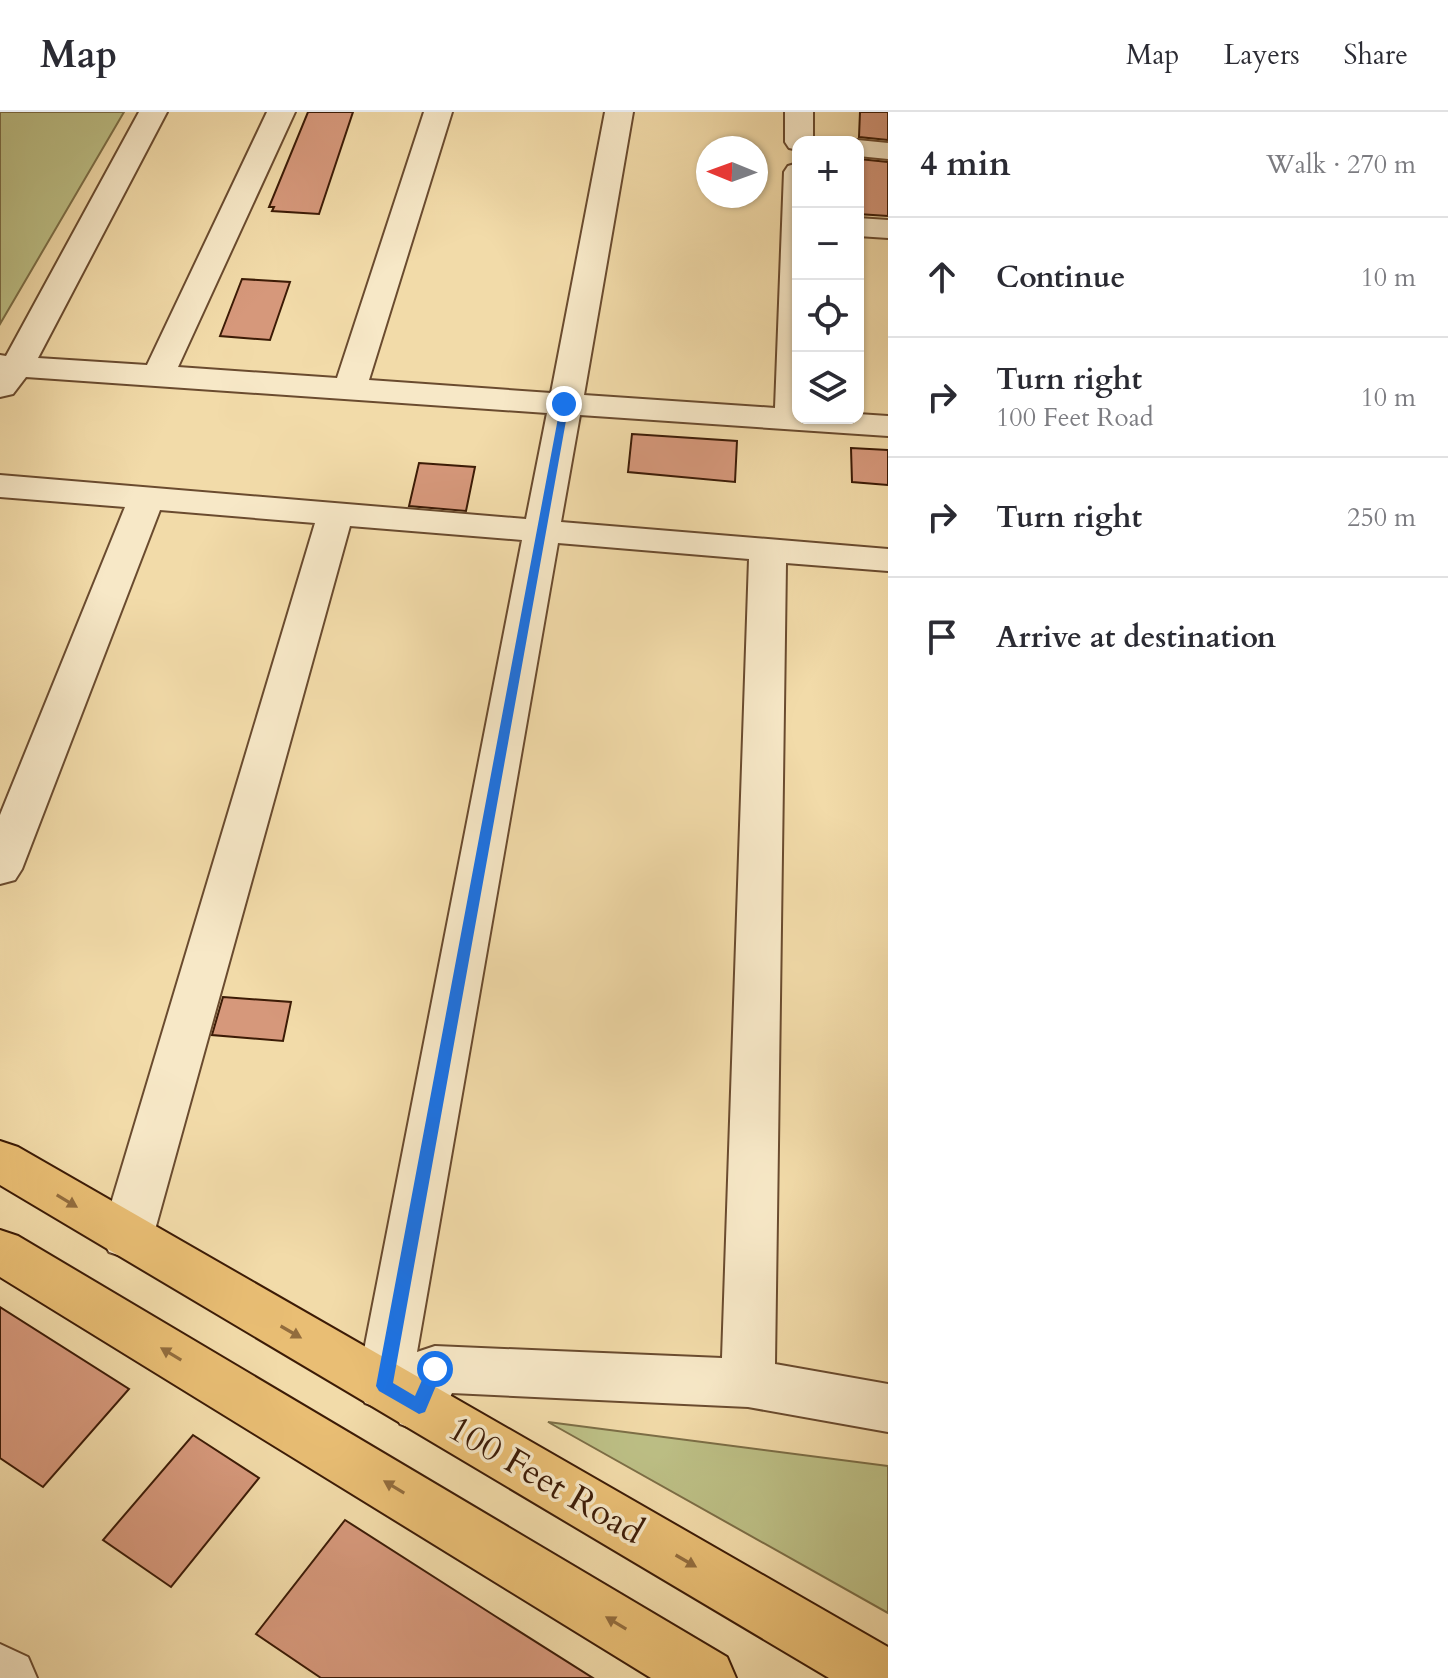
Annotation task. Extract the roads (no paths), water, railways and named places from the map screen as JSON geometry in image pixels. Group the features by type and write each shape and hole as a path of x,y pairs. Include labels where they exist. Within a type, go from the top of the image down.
{"main road":[{"name":"100 Feet Road","path":"0,1161 885,1678"},
{"path":"0,1251 706,1678"}],"street":[{"path":"153,112 6,373 158,376 792,420"},
{"path":"158,376 281,112"},
{"path":"350,389 438,112"},
{"path":"402,1397 541,530 619,112"},
{"path":"799,112 799,136"},
{"path":"864,149 888,151"},
{"path":"864,227 888,229"},
{"path":"794,352 796,280"},
{"path":"856,424 888,426"},
{"path":"0,486 888,560"},
{"path":"0,869 147,497"},
{"path":"127,1237 336,513"},
{"path":"748,1383 768,550"},
{"path":"402,1397 435,1369 748,1383 888,1408"},
{"path":"0,1673 7,1678"}]}
